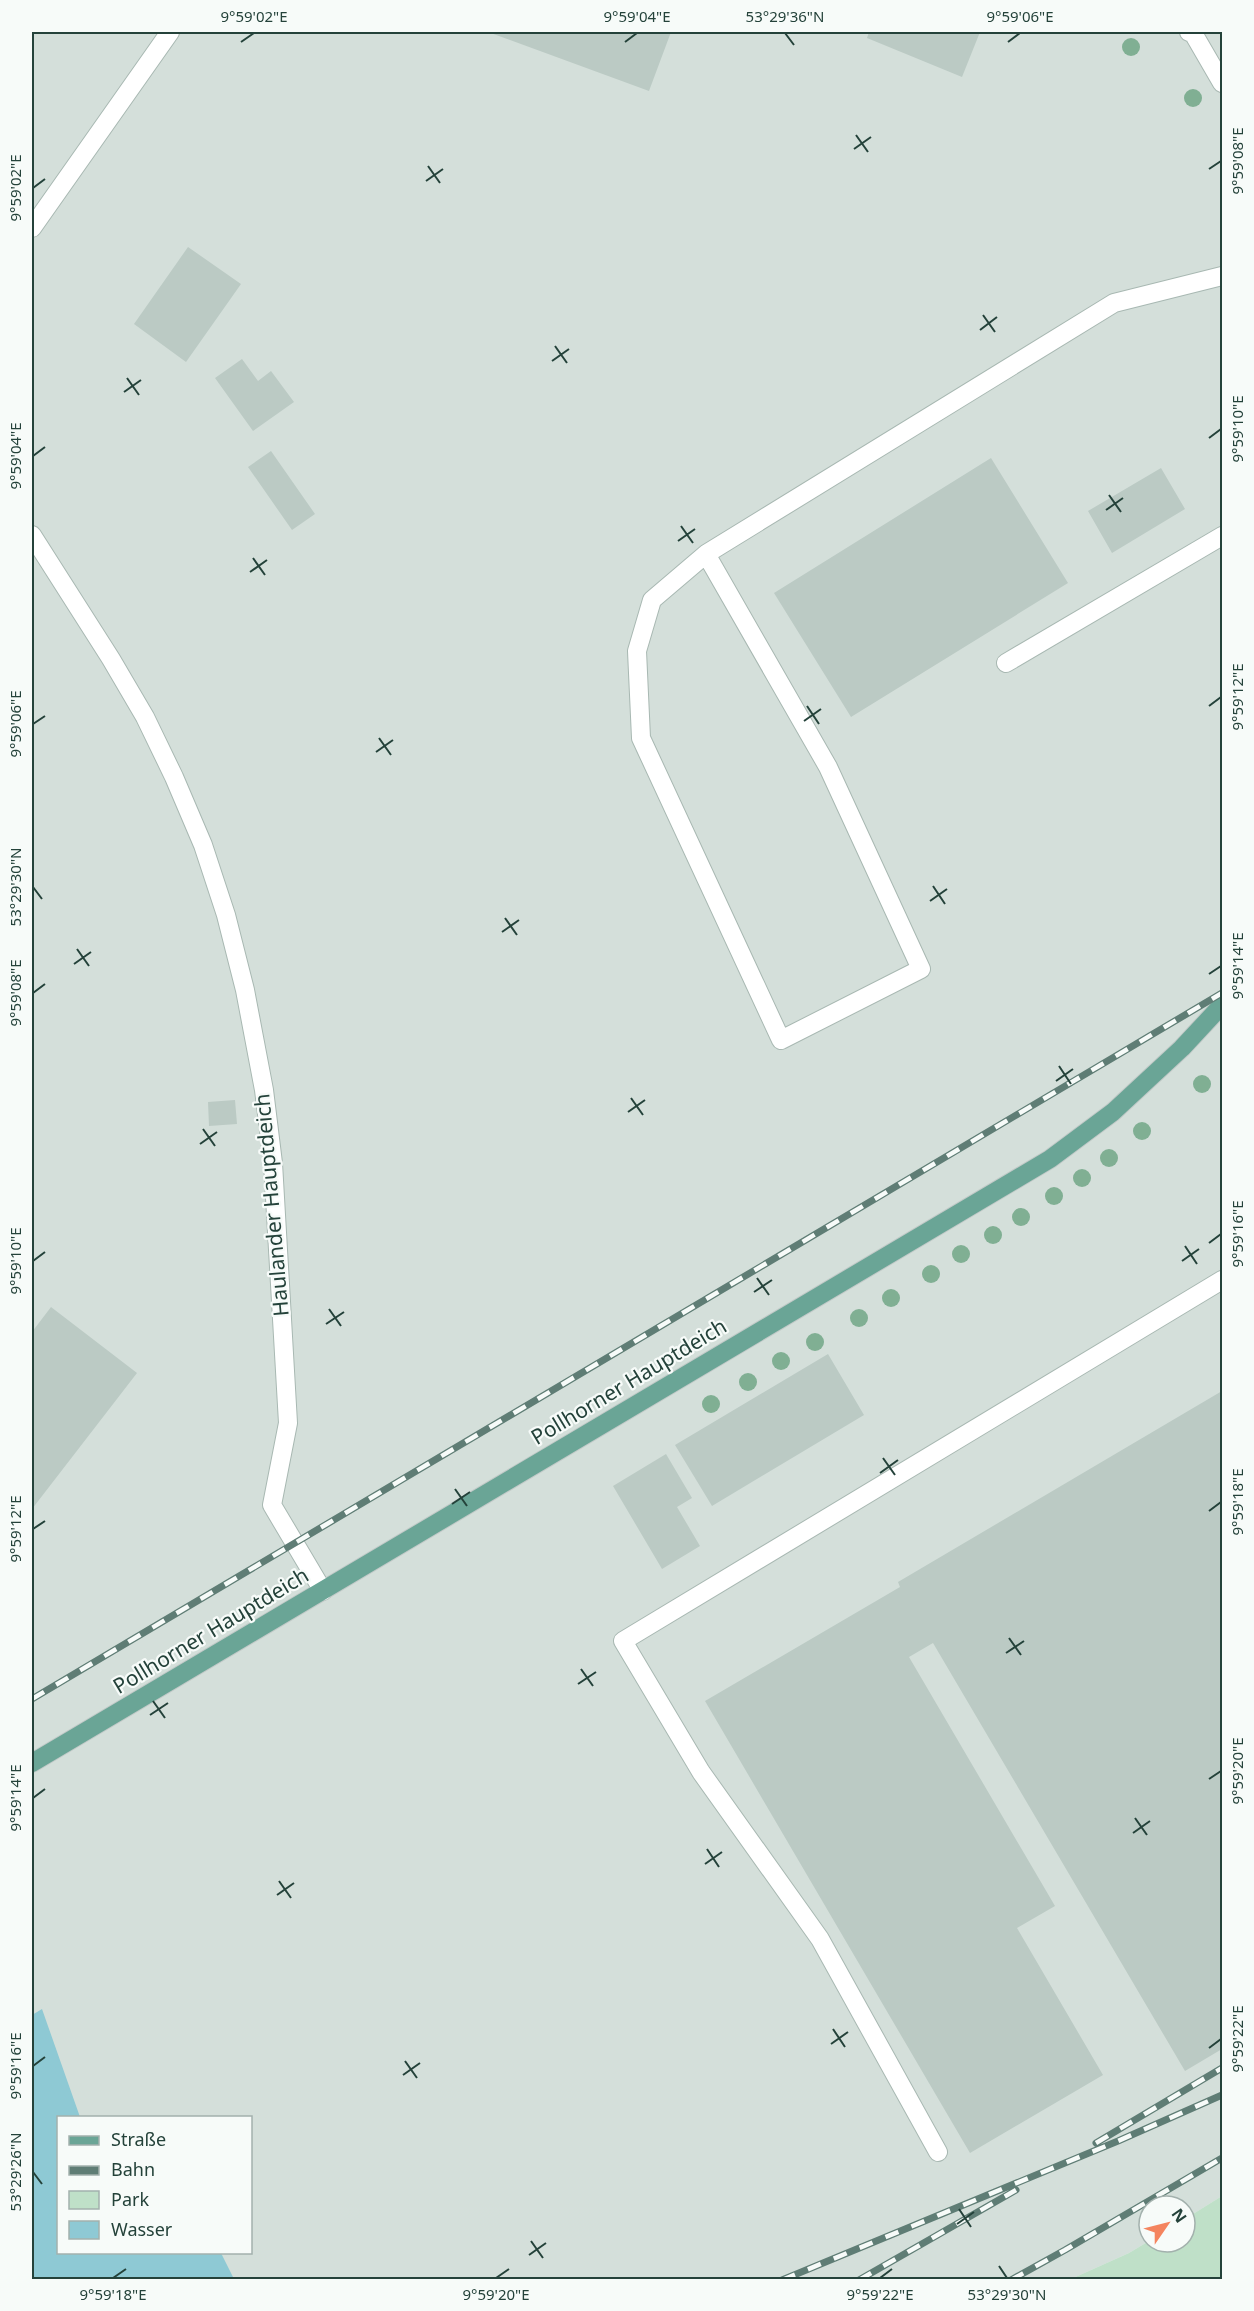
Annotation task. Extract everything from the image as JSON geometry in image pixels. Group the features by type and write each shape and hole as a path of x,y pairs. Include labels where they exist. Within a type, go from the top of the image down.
{"main road":[{"name":"Pollhorner Hauptdeich","path":"32,1763 1050,1159 1113,1112 1182,1048 1222,1005"}],"street":[{"path":"32,228 170,32"},
{"path":"1189,32 1193,33 1222,82"},
{"path":"706,554 828,767 921,969 781,1040 641,738 637,651 652,600 706,554 1114,303 1222,276"},
{"name":"Haulander Hauptdeich","path":"32,536 111,658 145,717 203,845 226,915 245,990 264,1090 270,1142 288,1423 272,1505 323,1591"},
{"path":"1006,663 1222,536"},
{"path":"938,2152 820,1939 700,1772 623,1641 1222,1280"}],"shaded area":[{"path":"32,32 1222,32 1222,2196 1197,2212 1197,2194 1137,2194 1137,2248 1071,2279 32,2280"}],"green space":[{"path":"1222,2196 1222,2279 1071,2279 1137,2248 1137,2254 1197,2254 1197,2212"}],"water":[{"path":"42,2009 80,2116 57,2116 57,2254 222,2254 234,2279 32,2279 32,2015"}],"building":[{"path":"488,32 671,32 649,91"},
{"path":"869,32 980,32 962,77 867,38"},
{"path":"188,247 241,284 186,362 134,324"},
{"path":"242,359 258,381 271,371 294,402 253,431 215,378"},
{"path":"271,451 315,514 292,530 248,467"},
{"path":"991,458 1068,583 851,717 774,593"},
{"path":"1161,468 1185,509 1112,553 1088,511"},
{"path":"235,1100 237,1124 209,1126 208,1102"},
{"path":"51,1307 137,1373 32,1509 32,1332"},
{"path":"828,1354 864,1415 712,1506 675,1445"},
{"path":"1222,1391 1222,2049 1185,2071 933,1643 909,1657 1055,1906 1017,1928 1103,2075 970,2153 705,1701 900,1587 898,1582"},
{"path":"666,1454 692,1498 677,1507 700,1546 662,1569 613,1486"}],"railway":[{"path":"32,1699 1222,993"},
{"path":"1096,2143 1222,2068"},
{"path":"782,2280 1118,2141 1222,2095"},
{"path":"1011,2280 1222,2158"},
{"path":"859,2280 1016,2190"}]}
